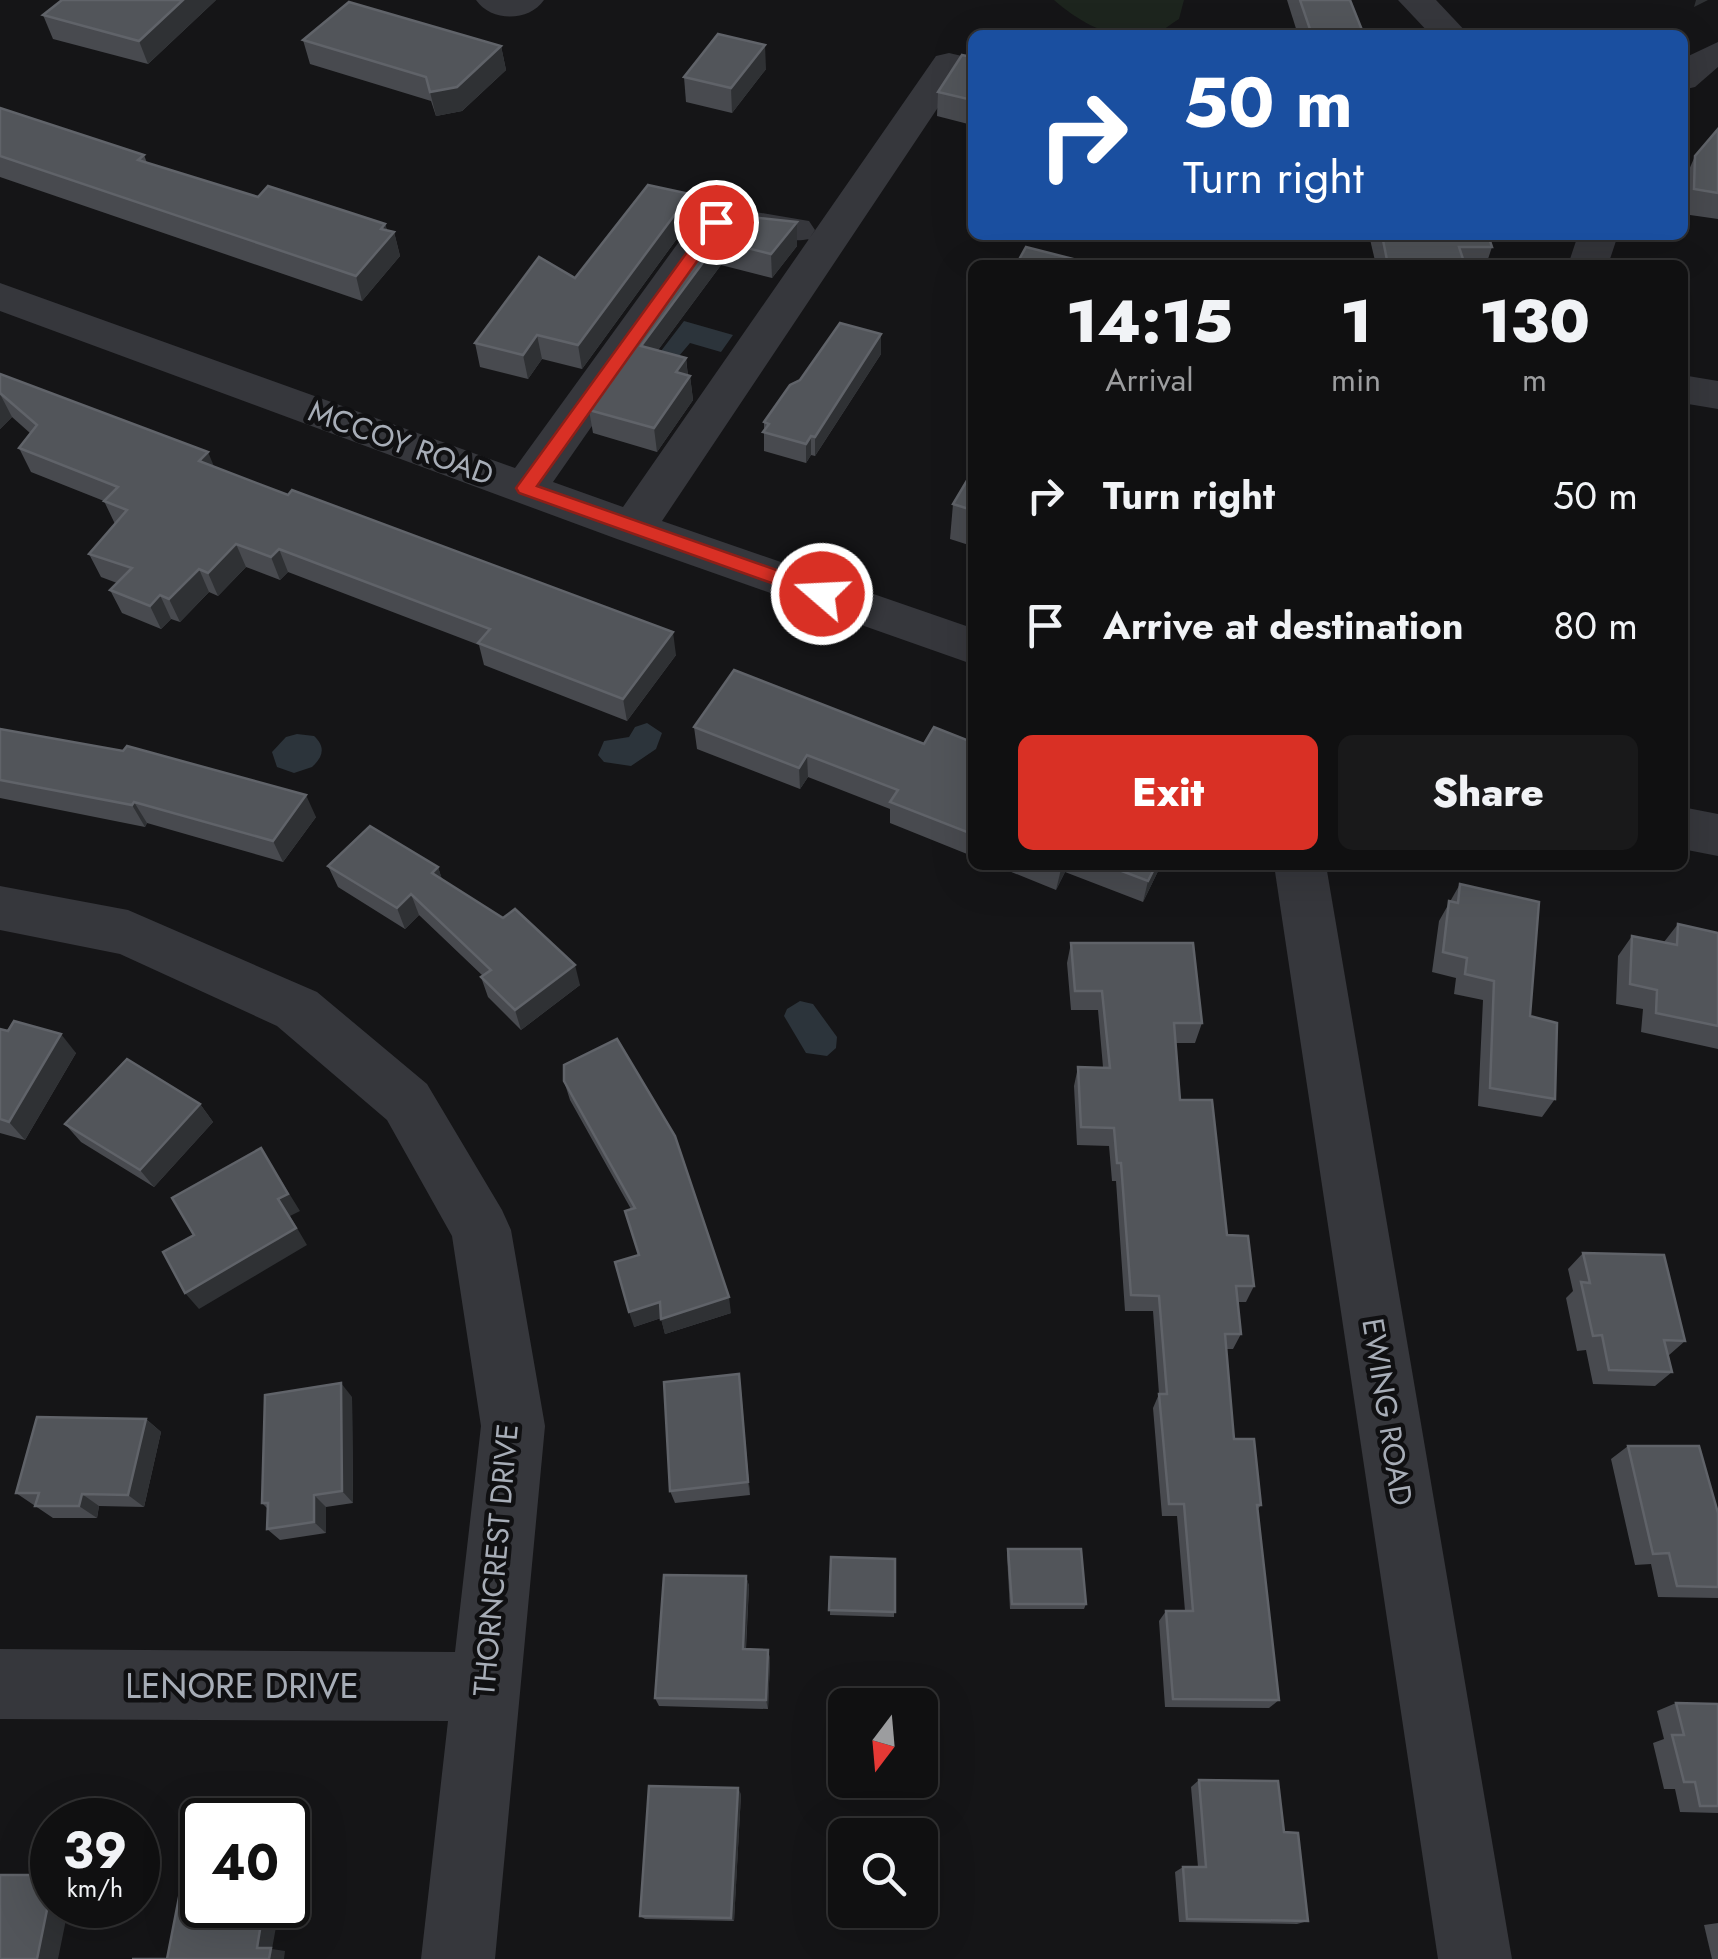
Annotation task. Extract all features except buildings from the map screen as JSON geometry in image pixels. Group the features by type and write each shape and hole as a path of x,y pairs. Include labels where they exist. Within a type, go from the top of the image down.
{"street":[{"path":"1416,0 1446,30"},
{"path":"633,528 950,64"},
{"path":"525,488 716,222 735,221 831,235"},
{"name":"MCCOY ROAD","path":"0,296 633,528 968,645"},
{"path":"1688,390 1718,396"},
{"path":"1688,829 1718,835"},
{"name":"EWING ROAD","path":"1301,870 1474,1959"},
{"name":"THORNCREST DRIVE","path":"0,908 128,933 297,1009 407,1102 481,1230 513,1426 458,1959"},
{"name":"LENORE DRIVE","path":"0,1684 484,1687"}],"shaded area":[{"path":"1054,0 1184,0 1179,19 1161,30 1101,30"},
{"path":"684,321 733,335 721,352 690,343 679,356 661,351"},
{"path":"647,723 662,733 656,749 631,766 604,762 598,755 604,741 629,737 635,727"},
{"path":"314,736 322,752 312,767 294,773 277,767 272,752 286,737"},
{"path":"800,1001 813,1004 837,1037 836,1048 827,1056 806,1053 784,1016 787,1009"}],"route":[{"path":"716,222 525,488 822,594"}]}
